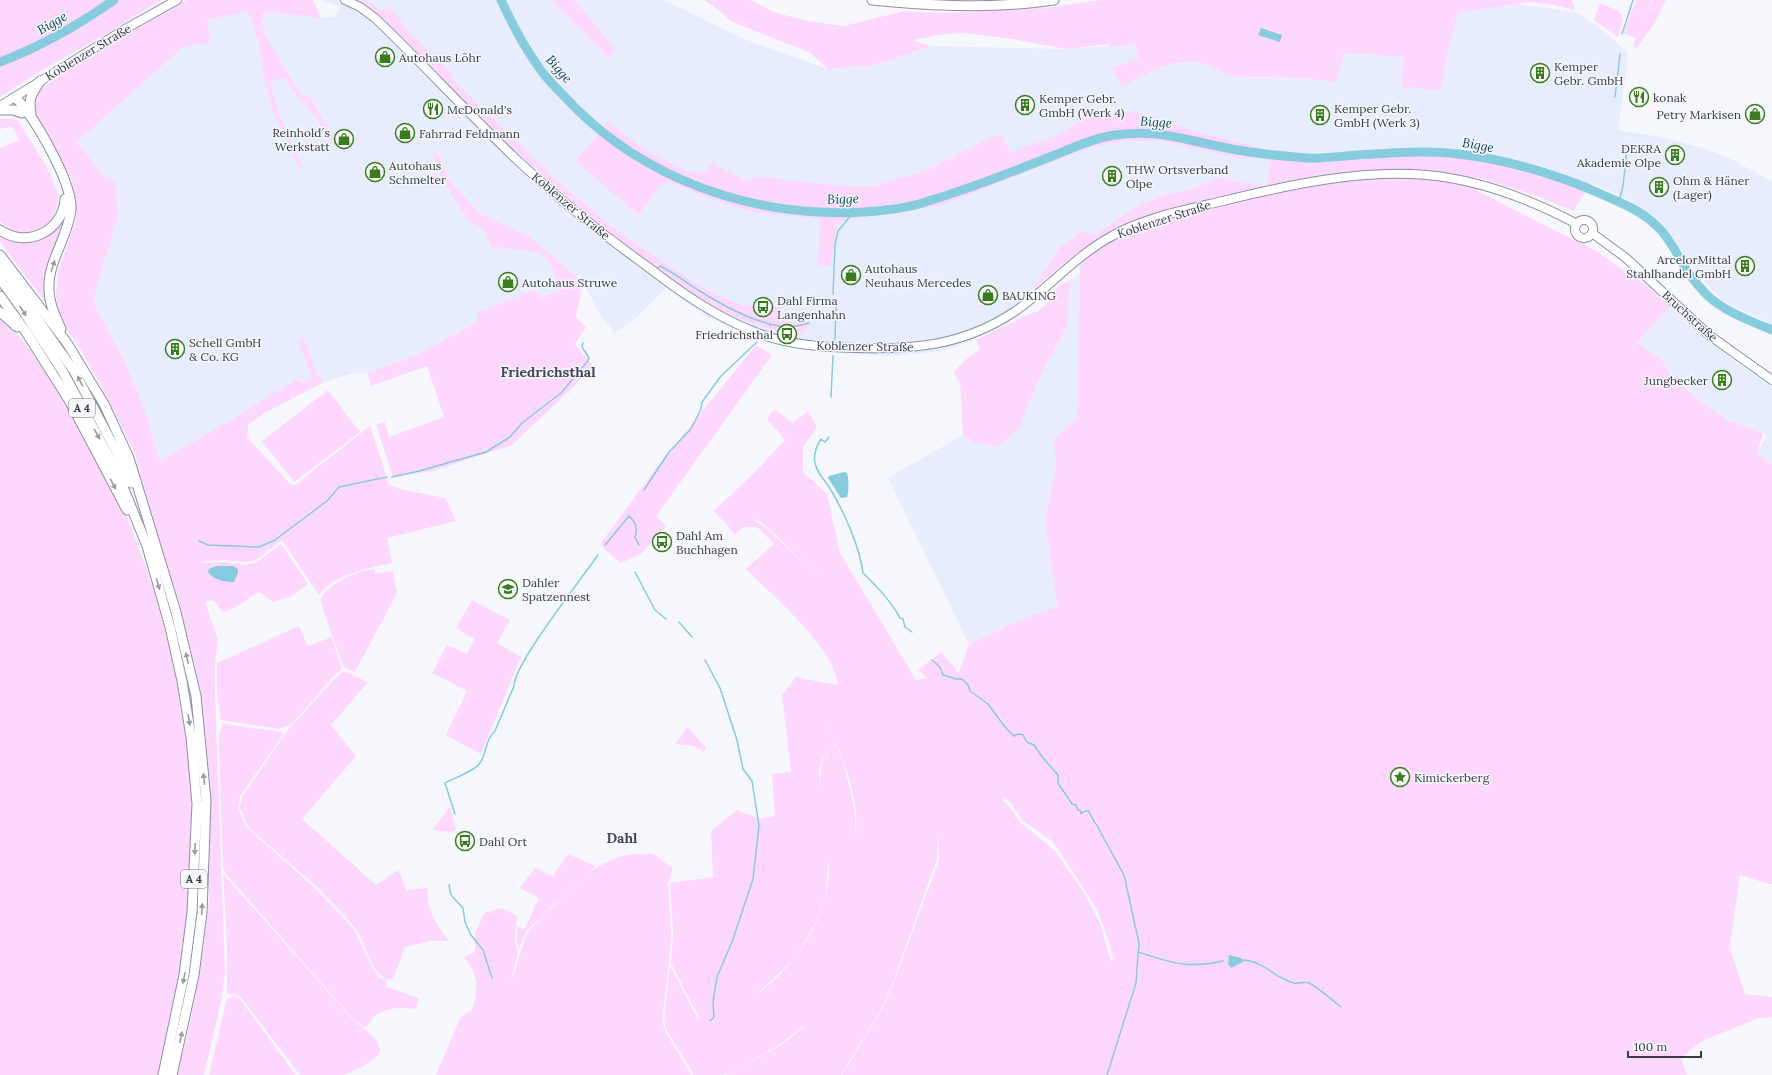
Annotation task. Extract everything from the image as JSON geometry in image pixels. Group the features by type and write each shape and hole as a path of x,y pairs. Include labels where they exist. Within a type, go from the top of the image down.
{"highway":[{"path":"872,0 932,6 984,6 1054,0"},
{"path":"32,118 29,103 31,95 40,81"},
{"path":"0,230 19,237 36,236 48,231 57,223 64,210 66,193 60,177 22,114 15,97"},
{"path":"15,97 32,118 64,177 70,198 71,209 67,230 52,270 48,288 50,303 67,343"},
{"path":"0,110 14,110 22,114"},
{"path":"0,254 67,343 104,404 129,458 151,530"},
{"name":"A 4","path":"0,266 74,371 125,468 151,530 176,612 196,696 206,800 202,913 194,975 172,1075"},
{"name":"A 4","path":"0,279 22,309 63,372 117,472 147,546 170,627 182,681 192,737 197,804 192,912 184,975 163,1075"},
{"path":"0,296 69,400 147,546"},
{"path":"0,312 12,320 41,356"}],"main road":[{"name":"Koblenzer Straße","path":"0,106 177,0"},
{"name":"Koblenzer Straße","path":"345,0 375,18 519,162 564,202 611,240 693,300 722,318 765,336 799,344 839,348 907,348 937,344 975,333 992,325 1018,309 1076,260 1114,234 1156,219 1205,205 1299,184 1380,174 1426,175 1450,178 1475,183 1534,202 1577,224"},
{"path":"1582,220 1588,221 1592,226 1592,233 1586,238 1580,238 1575,230 1577,224 1582,220"},
{"name":"Bruchstraße","path":"1592,233 1626,258 1709,335 1772,380"}],"shaded area":[{"path":"0,0 161,0 113,30 42,70 0,97 0,64 7,61 5,57 0,59"},
{"path":"186,0 313,0 321,18 266,12 260,26 299,92 311,98 341,151 337,150 307,105 297,97 284,78 270,83 280,115 302,166 299,168 272,110 265,83 259,44 248,11 207,20 211,42 183,47 77,142 106,178 115,181 118,217 97,284 94,303 126,364 144,408 160,461 241,414 295,380 301,382 312,377 297,341 304,338 317,374 324,382 263,414 248,425 247,437 291,485 295,485 370,425 389,485 404,490 445,498 456,521 387,538 392,563 362,570 342,577 325,588 319,595 282,540 256,560 247,562 225,560 203,561 203,563 224,562 246,565 257,562 281,544 308,584 292,596 273,602 259,592 234,608 223,612 213,600 205,602 218,640 215,662 215,692 225,973 221,1002 204,1075 176,1075 188,1034 204,946 209,898 208,771 197,673 178,598 140,481 136,456 100,384 81,350 65,326 58,310 56,293 58,272 76,220 76,201 71,178 38,121 33,108 35,94 47,84 142,24"},
{"path":"320,0 551,0 609,58 616,50 575,0 660,0 673,4 744,39 828,69 876,65 931,46 1066,49 1135,44 1138,59 1121,87 1162,66 1198,61 1214,66 1233,77 1319,79 1337,82 1344,53 1404,57 1441,90 1447,57 1458,13 1517,4 1563,10 1576,13 1590,21 1610,36 1627,53 1627,67 1618,130 1662,137 1707,149 1729,158 1772,181 1772,324 1723,301 1705,282 1660,220 1624,197 1591,183 1528,164 1462,151 1270,158 1267,187 1218,178 1190,190 1163,195 1136,207 1096,234 1081,231 1059,248 1032,290 1015,307 972,329 976,340 942,351 894,356 824,352 776,344 707,317 666,288 637,317 615,333 599,313 583,282 529,236 481,214 450,181 437,152 432,154 468,221 484,229 491,247 538,252 548,260 561,290 541,298 536,289 416,355 367,373 351,374 324,382 317,374 304,338 297,341 312,377 301,382 295,381 160,461 144,408 126,364 94,303 106,178 77,142 183,47 211,42 207,20 248,10 259,44 265,83 272,110 280,115 270,83 284,78 297,97 307,105 336,150 341,151 311,98 299,92 260,26 266,12 321,18 335,17 340,7"},
{"path":"357,0 364,0 381,11 391,7 408,31 453,74 450,77 557,181 612,227 689,280 719,296 743,305 780,307 779,322 810,322 807,331 796,335 766,329 724,313 693,295 612,236 524,159 379,16"},
{"path":"551,0 575,0 616,50 609,58"},
{"path":"704,0 751,0 773,12 808,21 844,26 904,11 940,13 1044,8 1100,0 1572,0 1575,10 1530,2 1458,13 1447,57 1441,90 1401,87 1404,57 1344,53 1337,82 1300,78 1233,77 1205,64 1183,62 1162,67 1121,87 1112,68 1138,59 1135,44 1110,47 1109,44 1066,49 1012,39 966,33 945,34 912,40 931,46 876,65 828,69 809,52 732,22"},
{"path":"1636,0 1652,0 1643,22 1653,0 1666,0 1653,25 1637,48 1633,46 1636,38 1623,33"},
{"path":"1600,3 1619,11 1623,20 1618,37 1594,20"},
{"path":"1120,112 1141,113 1202,133 1260,148 1244,159 1162,141 1126,140 1082,150 943,205 852,218 837,225 830,266 818,265 820,219 753,212 717,201 665,180 638,215 576,161 608,122 645,150 686,171 705,173 711,162 744,180 762,177 843,186 870,187 930,169 989,138 1002,135 1010,153 1061,133 1086,118"},
{"path":"0,119 18,120 48,169 59,195 54,217 45,228 31,233 13,232 0,221 0,148 19,140 12,126 0,129"},
{"path":"1462,151 1528,164 1591,183 1573,211 1537,196 1480,178 1478,191 1596,251 1647,286 1670,306 1637,343 1660,358 1676,382 1714,411 1727,420 1763,433 1757,454 1772,464 1772,884 1740,875 1730,948 1745,994 1772,997 1772,1017 1759,1018 1702,1041 1681,1058 1687,1075 842,1075 880,1013 894,982 939,860 938,833 937,859 893,982 879,1013 841,1075 725,1075 732,1071 722,1075 694,1075 666,1029 664,1020 670,966 698,1019 700,1020 671,963 673,932 670,883 713,877 711,831 737,810 760,819 775,816 772,774 791,772 782,695 797,676 805,679 838,685 834,670 826,655 814,639 786,607 746,569 774,544 757,527 743,527 735,534 714,511 754,473 785,440 767,419 774,409 793,423 808,411 817,427 803,447 803,472 827,494 840,553 916,680 927,678 918,670 941,652 956,669 957,673 959,672 969,644 1027,617 1057,606 1045,519 1056,465 1054,438 1077,419 1080,273 1078,252 1032,290 1059,248 1081,231 1096,234 1136,207 1163,195 1190,190 1218,178 1267,187 1270,158","holes":["756,519 765,525 821,579 765,527 755,521","825,720 835,741 839,751 847,773 853,795 856,810 856,840 854,806 844,765 836,745 830,749 836,744","825,756 821,770 820,787 819,775 821,763","1004,797 1012,804 1022,820 1052,841 1058,849 1097,909 1109,942 1113,959 1111,962 1101,926 1083,891 1055,851 1020,822 1007,804 1003,801","829,859 825,899 819,918 810,936 797,955 819,915 825,898","792,961 772,982 756,995","803,1026 804,1027 780,1046 739,1068 779,1045"]},
{"path":"437,152 450,181 481,214 529,236 583,282 576,317 586,327 575,344 594,367 512,445 432,471 393,477 376,425 385,422 389,437 444,417 427,366 371,386 367,373 416,355 477,322 477,313 535,289 541,298 561,290 548,260 538,252 491,247 484,229 468,221 443,181 432,154"},
{"path":"66,215 45,302 0,242 0,236 20,242 38,240 53,231"},
{"path":"1080,273 1077,419 1054,438 1056,464 1045,519 1057,606 1027,617 969,644 888,478 963,435 973,442 1036,385 1067,326 1070,280"},
{"path":"1070,280 1067,326 1037,383 1018,430 997,446 973,442 963,435 960,383 954,372 964,361 980,349 976,340 1022,317 1038,311 1050,301 1054,291 1060,285"},
{"path":"1670,306 1685,322 1741,366 1772,386 1772,464 1757,454 1766,436 1764,433 1727,420 1714,411 1676,382 1660,358 1637,343"},
{"path":"0,316 21,339 50,380 117,495 143,558 159,607 171,657 181,707 188,758 192,809 192,860 189,911 184,953 177,994 159,1075 0,1075"},
{"path":"756,345 772,355 656,516 666,526 641,554 621,563 604,549 601,543 656,468"},
{"path":"328,390 360,432 294,482 262,441"},
{"path":"374,569 375,573 393,571 397,593 355,672 344,668 324,613 321,599 330,588 344,579 360,572"},
{"path":"472,600 510,620 497,643 521,657 481,754 446,735 467,691 432,673 447,645 467,654 474,639 456,628"},
{"path":"299,626 308,646 332,637 342,669 332,678 292,724 279,729 221,720 217,692 217,663"},
{"path":"344,671 368,682 331,725 356,756 302,819 376,885 398,870 407,890 428,888 428,902 430,909 440,929 449,941 431,941 405,947 393,979 386,980 374,968 357,930 317,887 248,827 240,808 242,797 287,731 334,679"},
{"path":"223,724 282,732 283,735 240,796 238,808 246,827 316,889 355,931 373,969 379,977 387,981 387,987 419,998 416,1009 399,1008 387,1010 377,1014 368,1025 364,1027 354,1020 226,874 223,869 219,745 219,733"},
{"path":"688,727 706,748 704,752 693,746 675,744"},
{"path":"450,806 456,830 452,832 433,830"},
{"path":"568,854 596,866 582,879 602,864 616,858 632,854 653,854 673,868 668,884 671,933 662,1020 665,1031 691,1075 436,1075 460,1018 473,1009 476,994 475,976 464,957 475,952 475,933 484,913 502,908 517,916 515,941 518,952 510,985 527,933 543,915 526,931 519,949 517,940 517,926 524,930 539,898 520,888 535,868 553,876"},
{"path":"223,874 353,1020 373,1037 379,1045 380,1050 376,1057 358,1069 343,1075 300,1075 241,997 235,994 227,994 227,945"},
{"path":"234,996 239,998 296,1075 209,1075 227,999"}],"water":[{"path":"1261,28 1282,35 1280,42 1258,35"},
{"path":"844,472 847,473 848,476 848,491 847,497 841,498 828,478 829,476"},
{"path":"216,566 233,566 238,569 234,582 220,580 210,575 208,572 209,569"},
{"path":"1229,955 1241,958 1243,962 1231,968 1228,964"}],"waterway":[{"name":"Bigge","path":"0,62 59,35 114,0"},
{"name":"Bigge","path":"501,0 514,27 542,72 590,121 618,143 648,163 680,179 713,192 747,202 783,208 830,213 869,212 908,207 1015,171 1089,141 1130,133 1157,134 1243,151 1307,158 1408,152 1458,154 1497,160 1555,176 1592,190 1635,210 1647,217 1663,232 1690,275 1711,299 1735,314 1772,330"},
{"path":"1622,34 1633,0"},
{"path":"1615,97 1620,54"},
{"path":"1619,202 1623,186 1627,149"},
{"path":"833,294 835,244 838,231 853,213"},
{"path":"657,268 660,266 666,269 697,290 735,311 770,324"},
{"path":"835,340 836,302"},
{"path":"770,326 770,324 790,326 809,323"},
{"path":"644,490 669,452 691,429 701,409 702,402 721,376 757,342"},
{"path":"392,477 486,452 510,437 522,423 561,393 587,362 589,358 582,347 583,343"},
{"path":"831,397 833,356"},
{"path":"829,437 825,442 821,439 816,448 814,457 816,467 830,488 847,521 859,553 863,573 883,594 900,618 903,619 905,627 912,632"},
{"path":"199,541 208,545 259,547 275,540 327,501 339,487 387,477"},
{"path":"605,545 629,516 636,525 635,537 639,545"},
{"path":"455,814 445,783 469,772 480,763 489,738 495,731 514,686 517,675 525,660 536,641 598,555"},
{"path":"635,572 655,610 666,619"},
{"path":"679,622 692,637"},
{"path":"705,660 720,688 737,740 743,769 752,781 759,826 753,879 732,942 717,977 713,1001 714,1017 710,1021"},
{"path":"932,660 940,667 943,675 956,679 962,679 968,685 970,691 988,704 1005,727 1014,736 1018,734 1023,735 1027,742 1034,745 1058,775 1058,783 1072,804 1076,805 1078,810 1081,811 1081,814 1085,811 1089,811 1124,875 1139,943 1136,983 1107,1075"},
{"path":"449,885 451,895 463,908 465,922 471,935 483,950 492,978"},
{"path":"1138,952 1180,964 1199,965 1223,961"},
{"path":"1241,960 1256,963 1287,981 1294,983 1309,983 1341,1007"}],"place":[{"name":"Autohaus Löhr","path":"385,57"},
{"name":"Kemper Gebr. GmbH","path":"1540,73"},
{"name":"konak","path":"1639,97"},
{"name":"Kemper Gebr. GmbH (Werk 4)","path":"1025,105"},
{"name":"McDonald's","path":"433,109"},
{"name":"Petry Markisen","path":"1755,114"},
{"name":"Kemper Gebr. GmbH (Werk 3)","path":"1320,115"},
{"name":"Fahrrad Feldmann","path":"405,133"},
{"name":"Reinhold´s Werkstatt","path":"344,139"},
{"name":"DEKRA Akademie Olpe","path":"1675,155"},
{"name":"Autohaus Schmelter","path":"375,172"},
{"name":"THW Ortsverband Olpe","path":"1112,176"},
{"name":"Ohm & Häner (Lager)","path":"1659,187"},
{"name":"ArcelorMittal Stahlhandel GmbH","path":"1745,266"},
{"name":"Autohaus Neuhaus Mercedes","path":"851,275"},
{"name":"Autohaus Struwe","path":"508,282"},
{"name":"BAUKING","path":"988,295"},
{"name":"Dahl Firma Langenhahn","path":"763,307"},
{"name":"Friedrichsthal","path":"787,334"},
{"name":"Schell GmbH & Co. KG","path":"175,349"},
{"name":"Jungbecker","path":"1722,380"},
{"name":"Dahl Am Buchhagen","path":"662,542"},
{"name":"Dahler Spatzennest","path":"508,589"},
{"name":"Kimickerberg","path":"1400,777"},
{"name":"Dahl Ort","path":"465,841"}],"district":[{"name":"Friedrichsthal","path":"548,372"},
{"name":"Dahl","path":"622,838"}]}
